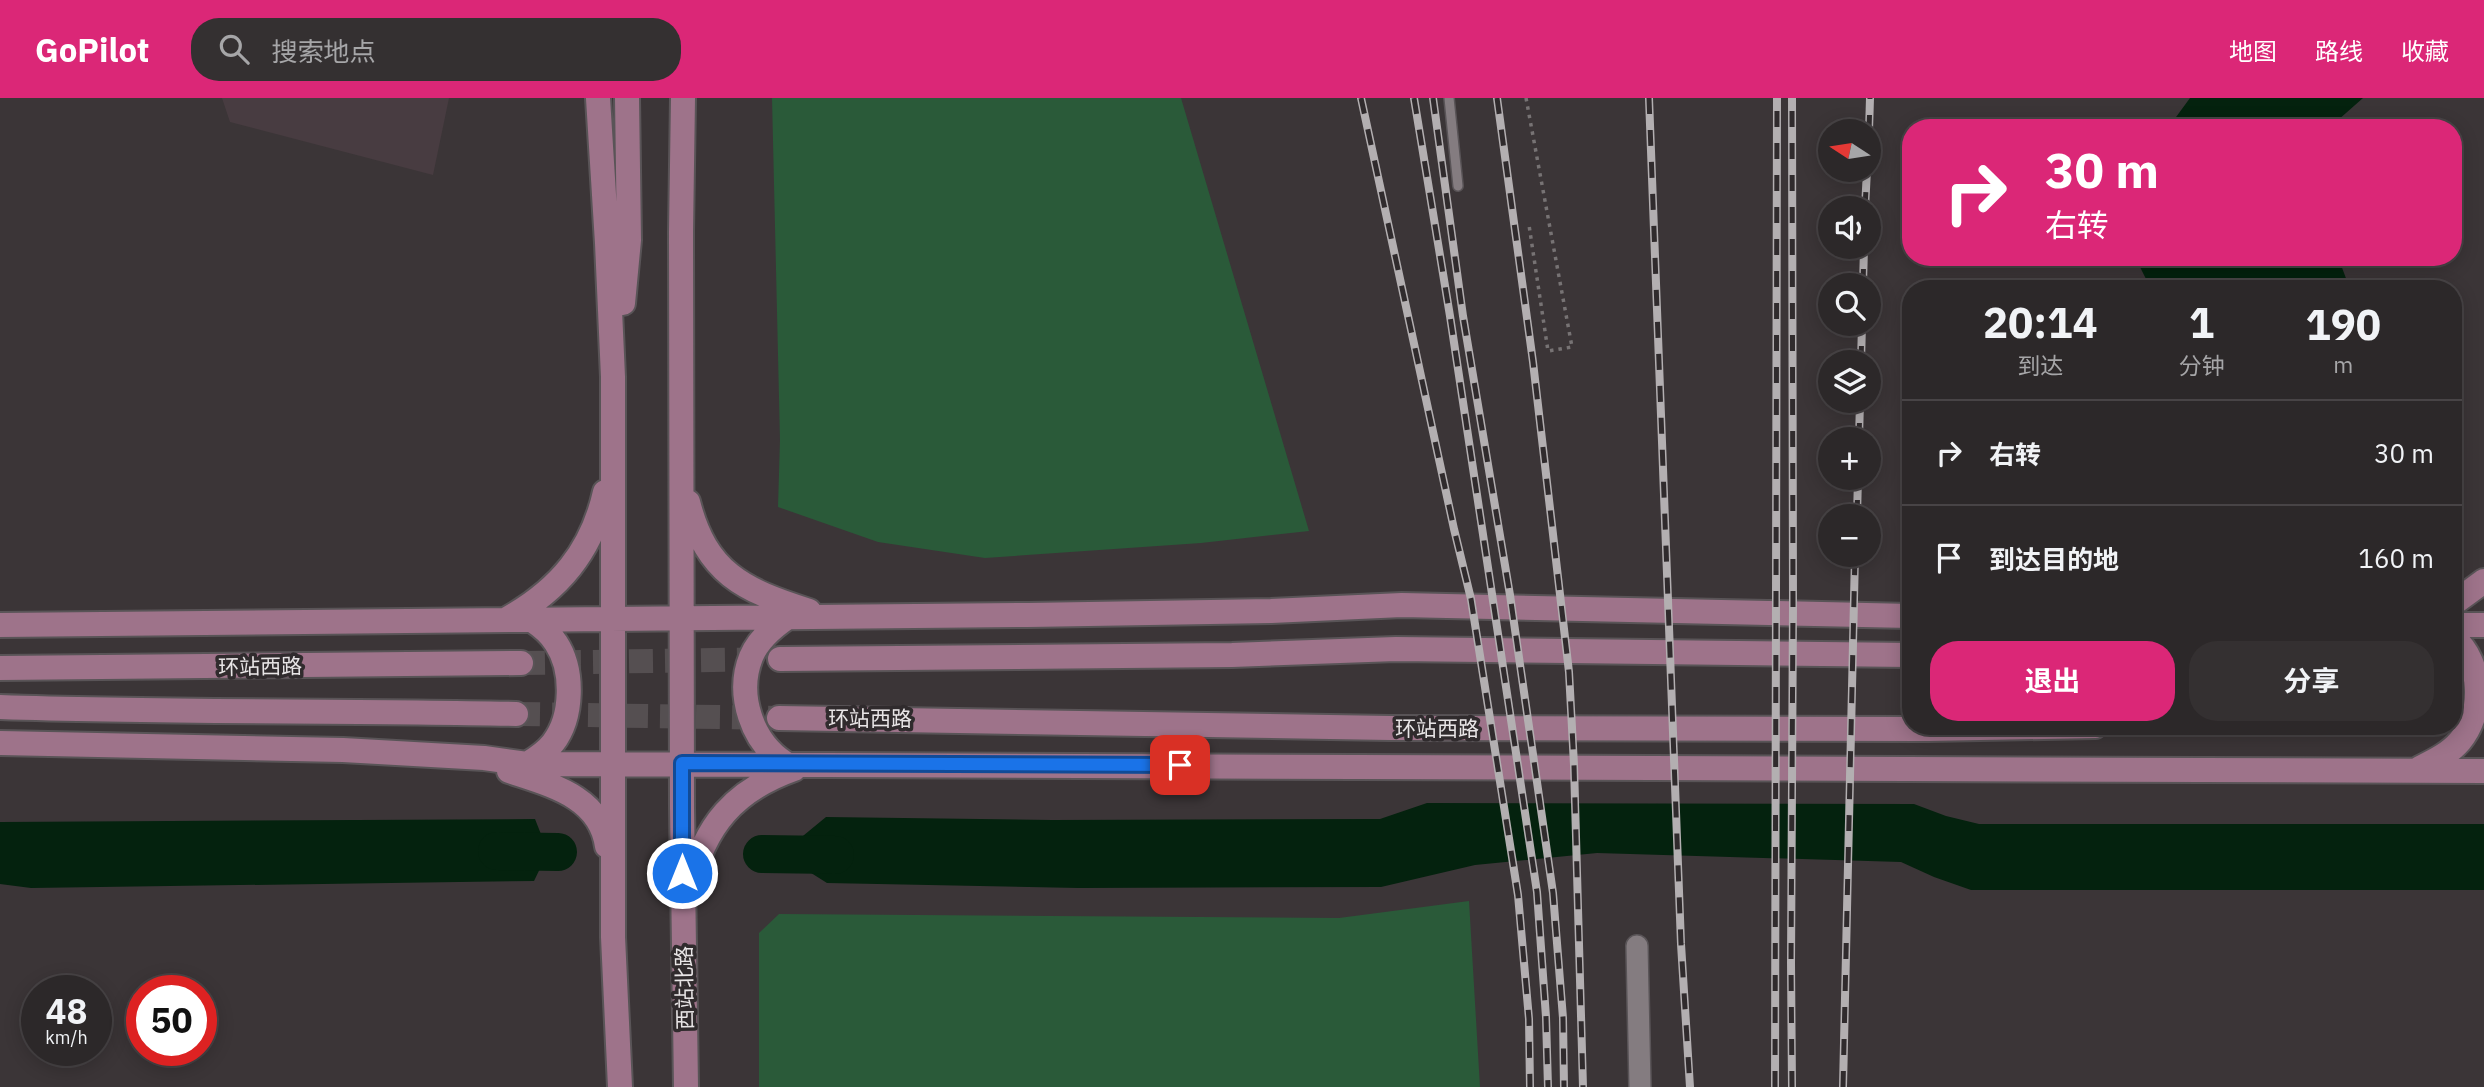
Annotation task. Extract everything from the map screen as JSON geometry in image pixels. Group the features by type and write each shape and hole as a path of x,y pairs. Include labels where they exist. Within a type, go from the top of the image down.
{"main road":[{"path":"597,98 608,256 612,377 613,897 620,1087"},
{"path":"612,377 629,240 627,98"},
{"path":"683,98 681,473 693,521 704,545 719,566 735,580 757,592 830,617"},
{"path":"505,620 543,597 571,568 584,549 593,533 603,502 613,457"},
{"name":"西站北路","path":"681,473 682,921 686,1087"},
{"path":"2462,597 2484,581"},
{"path":"0,625 1271,611 1402,604 1902,616"},
{"path":"785,763 772,755 754,729 748,709 746,675 751,656 761,641 773,627 788,617"},
{"path":"527,764 541,755 560,731 565,719 568,690 564,658 558,645 533,620"},
{"path":"2462,625 2484,625"},
{"path":"2416,770 2440,758 2459,743 2476,716 2478,687 2475,671 2462,647"},
{"path":"780,659 1233,655 1396,649 1902,655"},
{"name":"环站西路","path":"0,668 521,663"},
{"name":"环站西路","path":"0,707 516,714"},
{"name":"环站西路","path":"779,718 1390,728 1902,729"},
{"path":"0,743 343,750 484,758 527,764 1919,765 2484,771"},
{"path":"484,758 510,772 569,793 593,811 606,841 613,897"},
{"path":"682,921 694,870 716,821 756,786 782,773 812,763"}],"street":[{"path":"1637,946 1640,1087"}],"lane":[{"path":"1450,98 1458,186"}],"path":[{"path":"1526,98 1572,347 1548,351 1529,225"}],"shaded area":[{"path":"222,98 449,98 433,175 230,122"},
{"path":"772,98 1181,98 1309,531 1201,543 985,558 878,542 778,507 780,440"},
{"path":"2190,98 2363,98 2339,119 2175,119"},
{"path":"2140,266 2341,266 2347,280 2146,280"},
{"path":"1427,803 1914,804 1979,824 2484,824 2484,890 1971,890 1901,862 1597,853 1475,865 1381,887 1079,888 827,883 781,854 826,817 1052,820 1380,819"},
{"path":"535,819 548,852 534,881 31,888 0,884 0,822"},
{"path":"1469,901 1480,1087 759,1087 759,933 779,914 1339,918"}],"waterway":[{"path":"497,851 558,852"},
{"path":"762,854 835,855"}],"tunnel":[{"path":"521,663 780,659"},
{"path":"2462,675 2484,674"},
{"path":"516,714 779,718"}],"railway":[{"path":"1361,98 1471,599 1518,895 1529,1019 1530,1087"},
{"path":"1414,98 1450,316 1537,892 1548,1087"},
{"path":"1433,98 1463,316 1510,595 1553,893 1563,1018 1564,1087"},
{"path":"1497,98 1533,362 1569,672 1583,1087"},
{"path":"1649,98 1681,944 1690,1087"},
{"path":"1775,1087 1777,98"},
{"path":"1792,98 1792,1087"},
{"path":"1869,119 1870,98"},
{"path":"1866,182 1866,196"},
{"path":"1863,273 1864,259"},
{"path":"1861,350 1862,336"},
{"path":"1859,427 1860,413"},
{"path":"1857,504 1858,490"},
{"path":"1843,1087 1855,567"}],"route":[{"path":"682,873 682,763 1180,765"}]}
